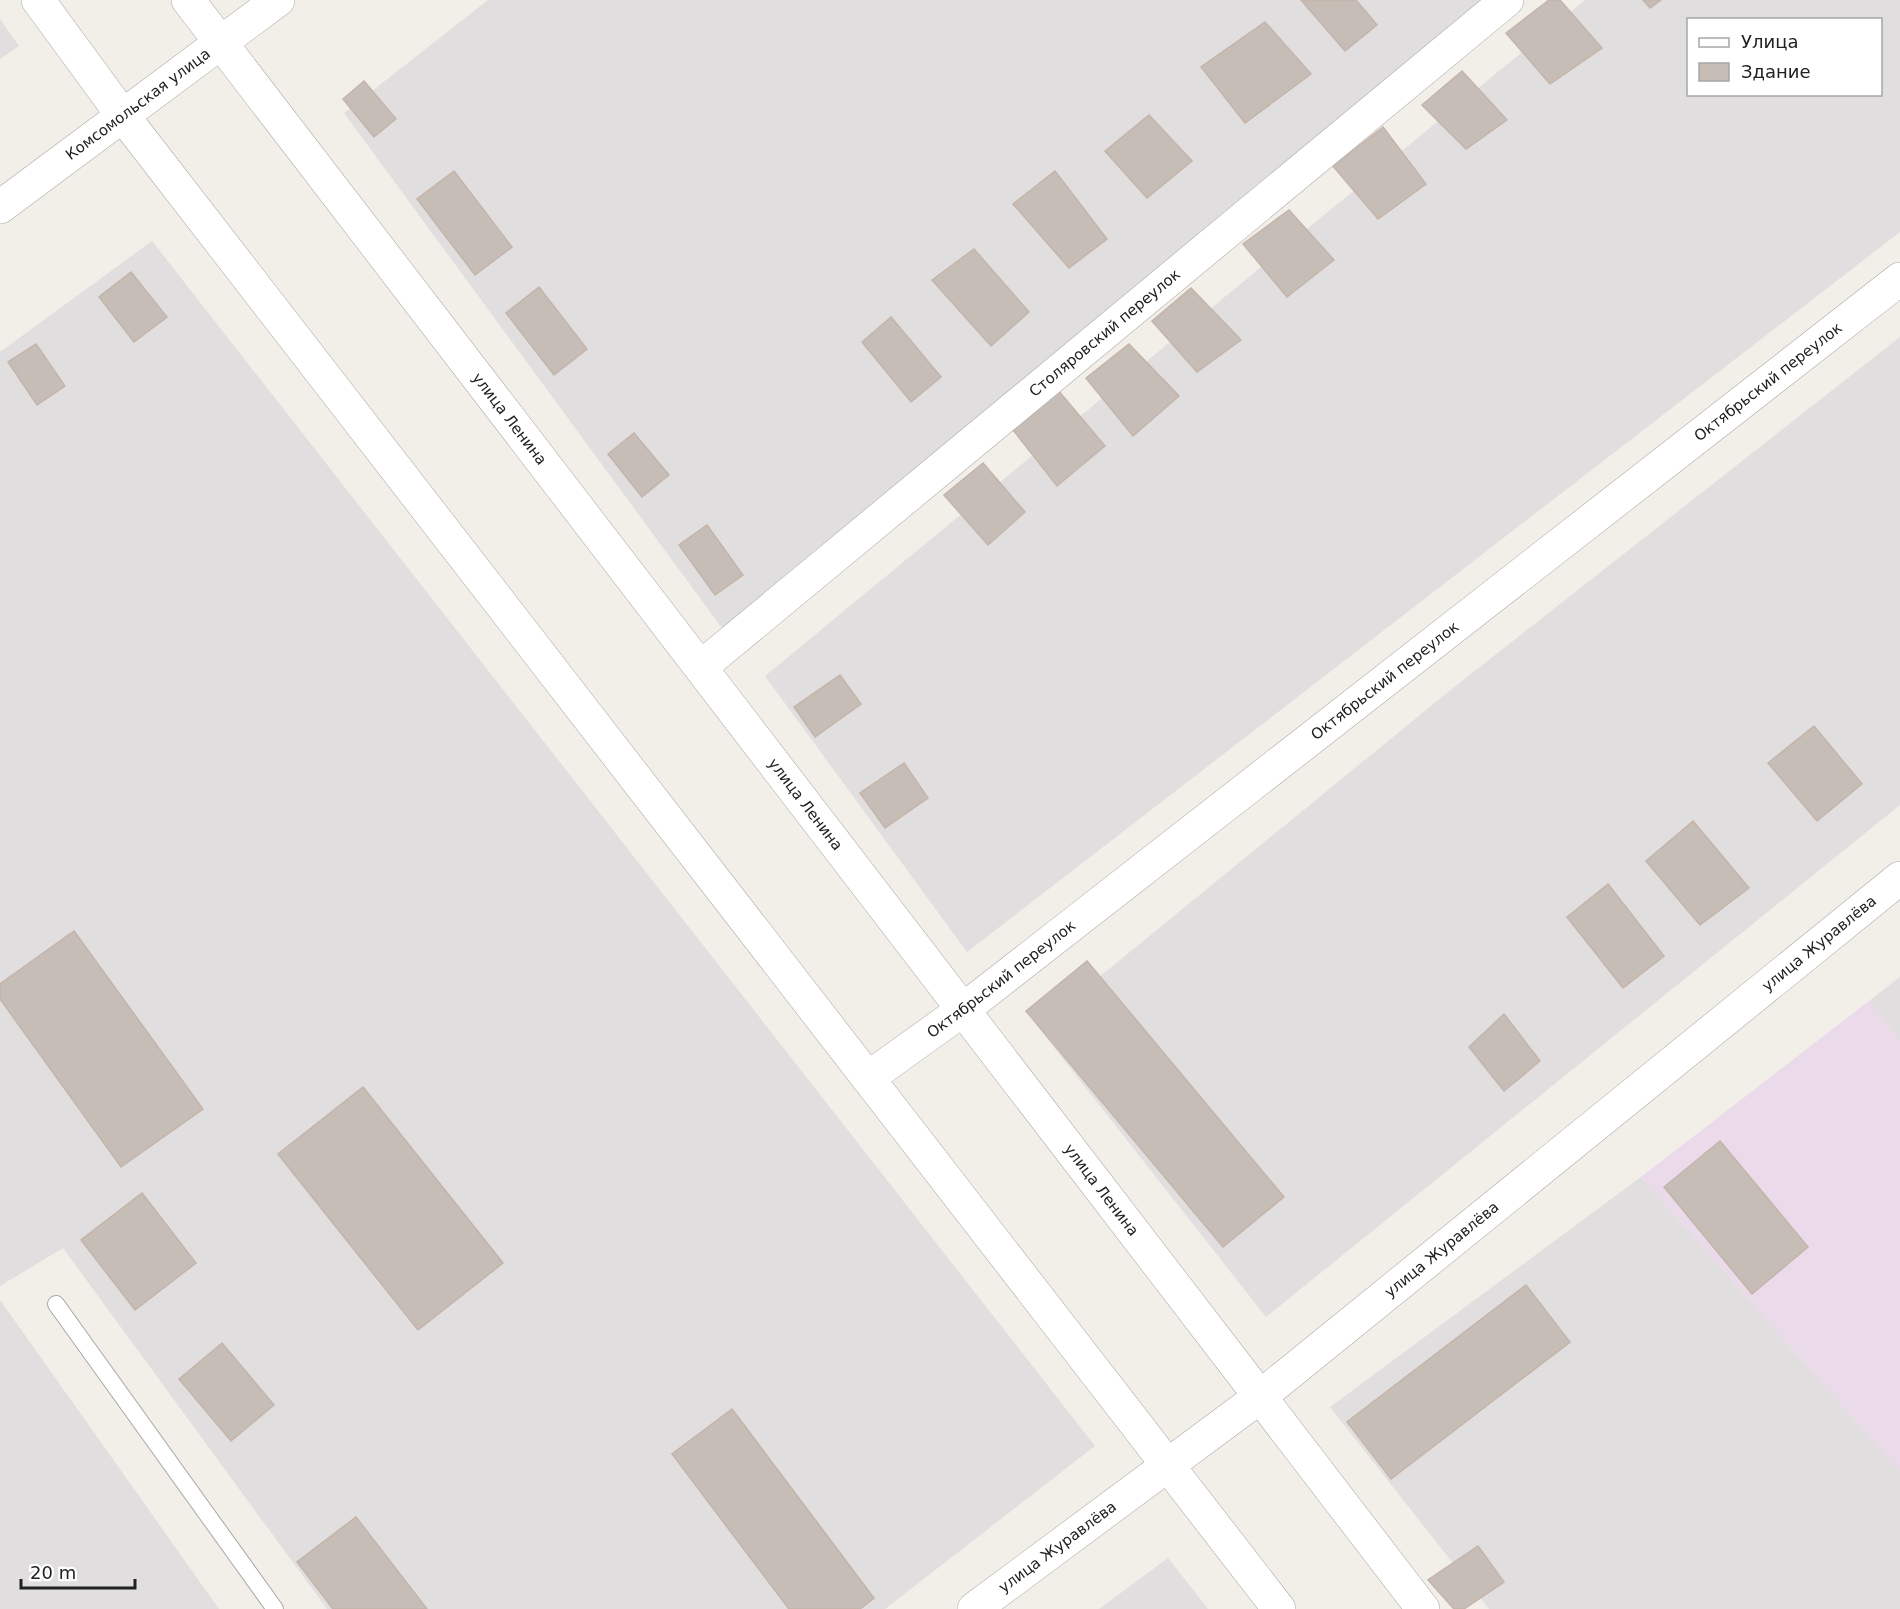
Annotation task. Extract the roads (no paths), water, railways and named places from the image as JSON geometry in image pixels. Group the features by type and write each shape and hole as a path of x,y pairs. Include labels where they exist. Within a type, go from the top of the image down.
{"street":[{"path":"39,0 123,116 1279,1609"},
{"name":"улица Ленина","path":"188,0 1424,1609"},
{"name":"Комсомольская улица","path":"0,207 278,0"},
{"name":"Столяровский переулок","path":"701,667 1507,0"},
{"name":"Октябрьский переулок","path":"868,1078 964,1009 1900,279"},
{"name":"улица Журавлёва","path":"974,1609 1261,1396 1900,878"}],"lane":[{"path":"56,1304 275,1609"}]}
